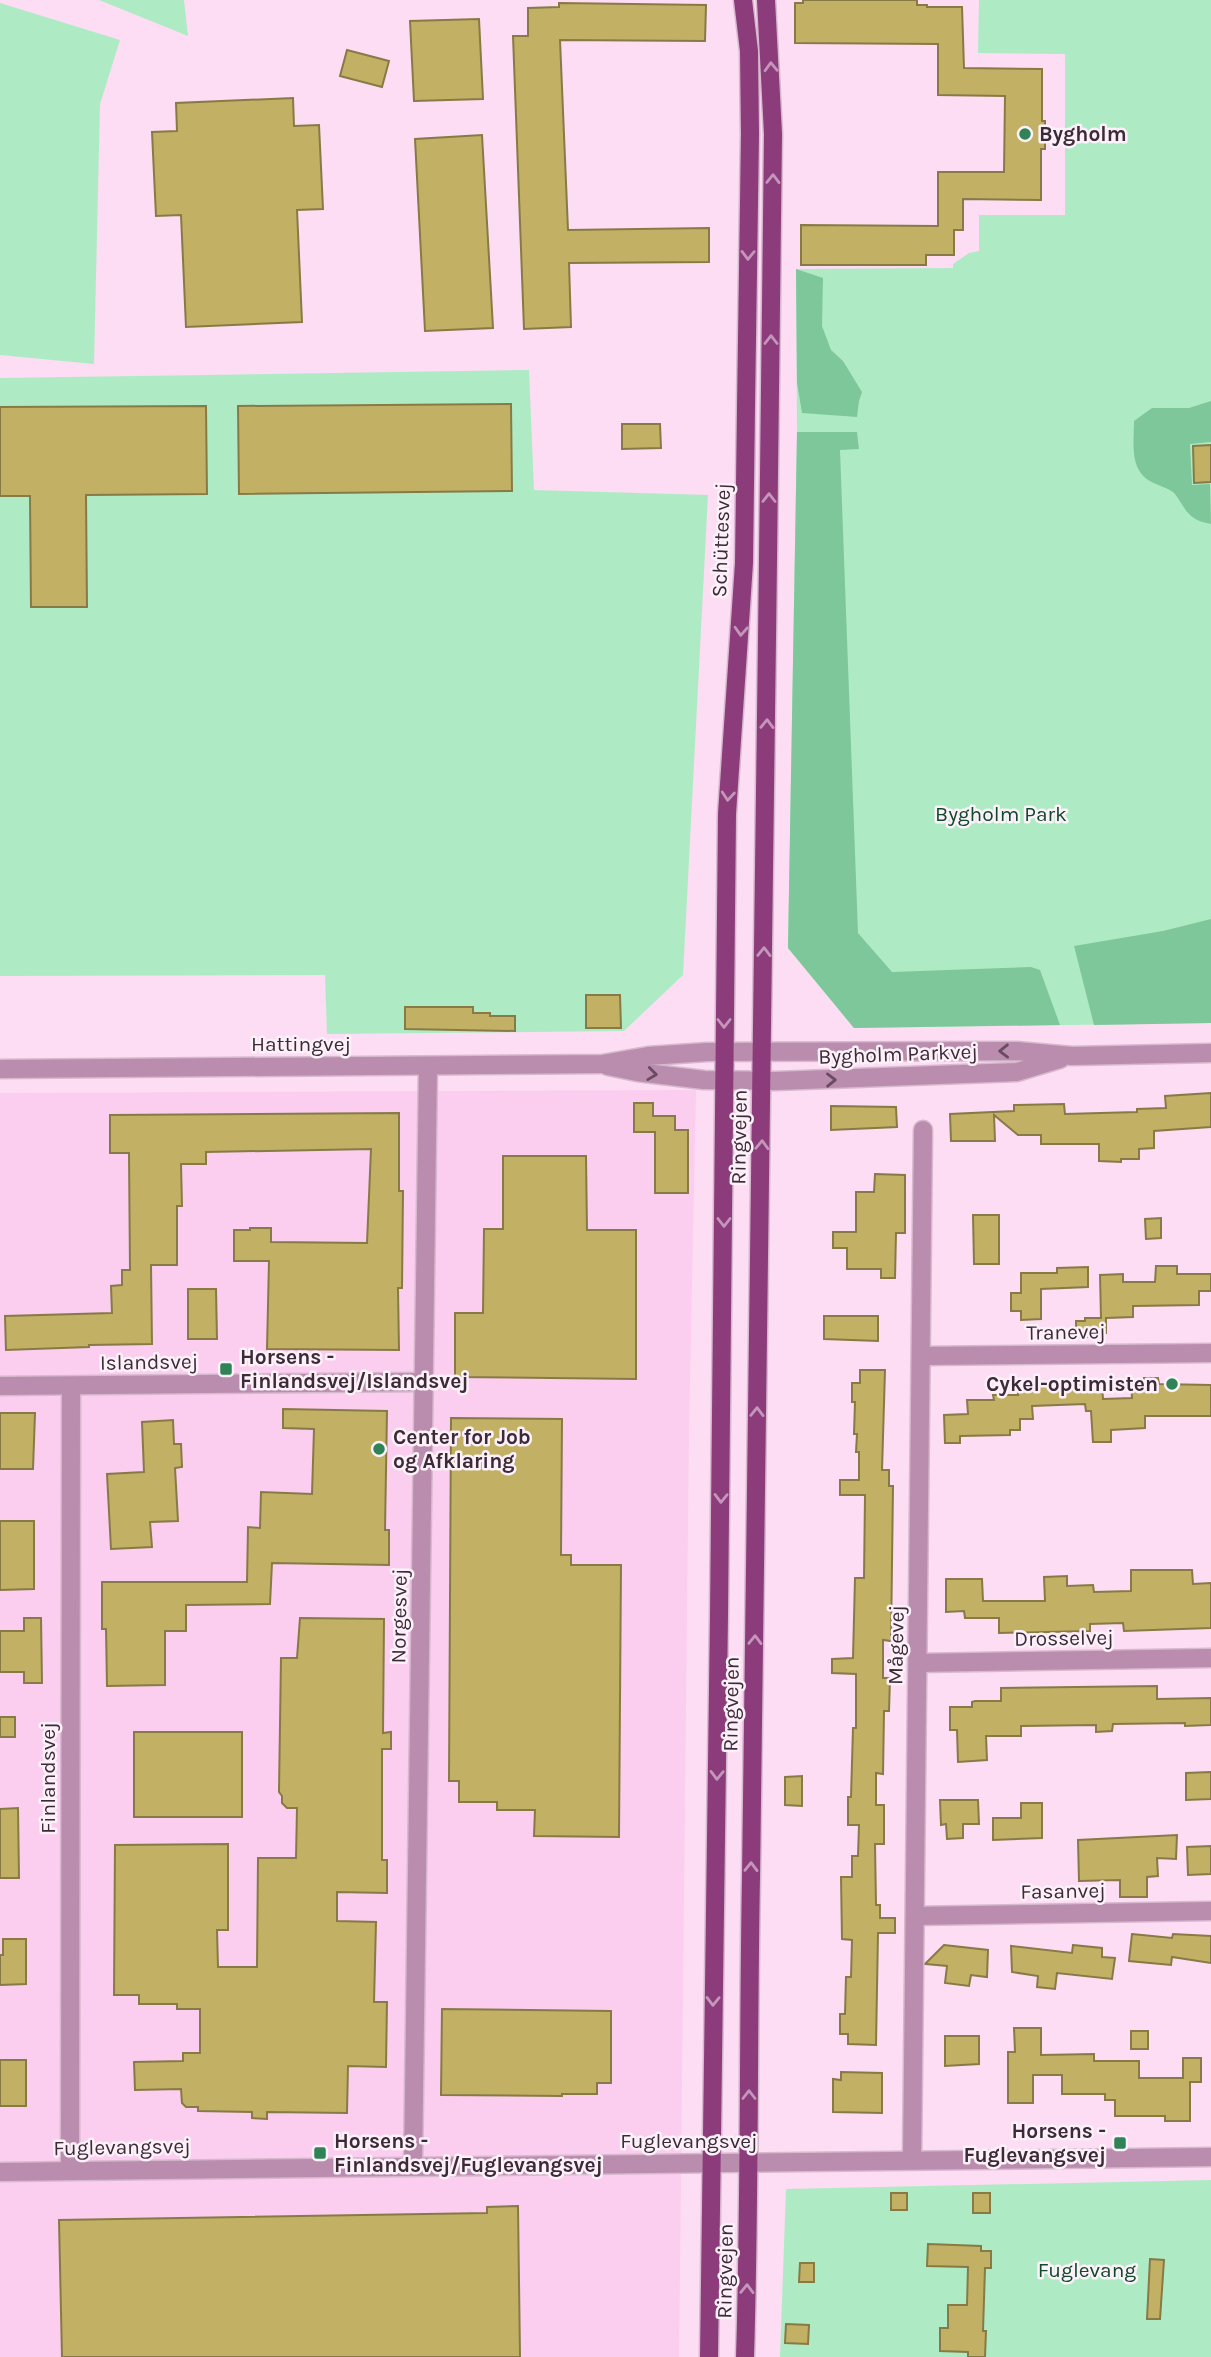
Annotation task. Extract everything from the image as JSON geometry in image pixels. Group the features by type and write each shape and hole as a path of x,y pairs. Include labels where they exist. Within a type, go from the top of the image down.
{"main road":[{"name":"Schüttesvej","path":"724,1080 727,814 744,555 750,134 749,51 743,0"},
{"path":"762,1052 774,134 766,0"},
{"name":"Ringvejen","path":"745,2357 762,1052"},
{"name":"Ringvejen","path":"709,2357 724,1080"}],"street":[{"name":"Bygholm Parkvej","path":"724,1052 1017,1051 1072,1056 1211,1053"},
{"name":"Hattingvej","path":"0,1069 602,1064 648,1056 724,1052"},
{"name":"Bygholm Parkvej","path":"724,1080 762,1082 1017,1072 1072,1056"},
{"name":"Hattingvej","path":"602,1064 637,1072 724,1080"},
{"name":"Norgesvej","path":"413,2166 428,1066"},
{"name":"Mågevej","path":"912,2160 923,1130"},
{"name":"Tranevej","path":"922,1356 1211,1353"},
{"name":"Islandsvej","path":"0,1386 424,1382"},
{"name":"Finlandsvej","path":"70,2171 72,1386"},
{"name":"Drosselvej","path":"918,1663 1211,1658"},
{"name":"Fasanvej","path":"915,1916 1211,1911"},
{"name":"Fuglevangsvej","path":"0,2172 1211,2157"}],"shaded area":[{"path":"696,1090 689,1426 679,2357 0,2357 0,1093"}],"green space":[{"path":"99,0 184,0 188,36"},
{"name":"Bygholm Park","path":"979,0 1211,0 1211,1023 854,1028 788,948 797,432 796,269 953,268 953,264 969,253 979,251 979,215 1065,215 1065,54 978,53"},
{"path":"0,3 120,40 100,104 94,364 0,355"},
{"path":"796,269 823,278 822,326 831,350 843,361 862,392 857,417 802,413 797,383"},
{"path":"529,370 534,490 708,495 683,975 624,1031 327,1034 325,975 0,976 0,378"},
{"path":"1211,401 1211,442 1190,444 1192,485 1210,484 1211,524 1193,517 1173,492 1143,476 1136,462 1134,421 1152,408 1189,408"},
{"path":"797,432 857,432 859,449 840,450 858,933 892,972 1031,967 1040,970 1060,1025 854,1028 788,948"},
{"path":"1211,919 1211,1023 1094,1025 1074,946 1163,931"},
{"name":"Fuglevang","path":"1211,2180 1211,2357 780,2357 786,2189"}],"building":[{"name":"Bygholm","path":"803,0 917,0 917,5 927,7 962,7 964,68 1042,69 1045,149 1041,149 1041,200 963,199 963,230 954,230 954,255 926,255 926,265 801,265 801,225 938,226 938,172 1004,172 1005,96 938,95 938,44 795,43 795,3 803,3"},
{"path":"559,3 706,5 705,41 560,40 568,230 709,228 709,262 569,263 571,327 524,329 513,36 528,36 528,8 559,7"},
{"path":"479,19 483,99 414,101 410,21"},
{"path":"347,50 389,61 382,87 340,76"},
{"path":"293,98 294,126 319,125 323,209 297,210 302,322 186,327 181,215 156,216 152,132 177,131 176,103"},
{"path":"482,135 493,328 425,331 415,139"},
{"path":"511,404 512,491 239,494 238,406"},
{"path":"206,406 207,494 86,495 87,607 31,607 30,496 0,496 0,407"},
{"path":"622,424 660,424 661,448 622,449"},
{"path":"1211,445 1211,482 1194,483 1193,446"},
{"path":"586,995 620,995 621,1028 586,1028"},
{"path":"405,1007 473,1007 473,1013 515,1016 515,1031 405,1029"},
{"path":"1211,1093 1211,1127 1154,1131 1154,1148 1139,1149 1139,1159 1099,1161 1099,1144 1041,1144 1041,1135 1018,1135 994,1115 995,1141 951,1141 950,1114 1014,1111 1014,1105 1064,1104 1065,1114 1137,1112 1137,1109 1166,1108 1165,1096"},
{"path":"634,1103 653,1103 653,1116 675,1116 675,1130 688,1130 688,1193 655,1193 655,1132 634,1132"},
{"path":"831,1106 896,1107 897,1127 831,1130"},
{"path":"399,1113 399,1191 403,1191 402,1288 398,1288 399,1350 267,1349 269,1261 234,1261 234,1230 271,1228 271,1242 367,1243 371,1149 206,1152 206,1164 181,1164 182,1206 177,1206 177,1265 151,1265 152,1344 6,1350 5,1316 112,1313 111,1286 122,1285 122,1270 130,1270 129,1153 110,1153 110,1115"},
{"path":"503,1156 586,1156 587,1230 636,1230 636,1379 455,1377 455,1313 483,1313 484,1229 503,1229"},
{"path":"875,1174 905,1175 905,1233 896,1233 895,1278 881,1278 881,1269 847,1269 847,1248 833,1248 833,1232 856,1232 856,1192 874,1192"},
{"path":"973,1215 999,1215 999,1264 974,1264"},
{"path":"1161,1218 1161,1238 1146,1239 1145,1219"},
{"path":"1156,1266 1177,1266 1177,1274 1211,1274 1211,1291 1199,1291 1199,1305 1133,1306 1133,1317 1106,1318 1106,1333 1095,1333 1095,1337 1076,1337 1076,1321 1101,1318 1100,1275 1123,1274 1123,1282 1155,1282"},
{"path":"1088,1267 1088,1287 1041,1289 1041,1319 1021,1320 1021,1311 1011,1311 1011,1293 1021,1293 1021,1273 1057,1273 1057,1268"},
{"path":"188,1289 216,1289 217,1339 188,1339"},
{"path":"824,1316 878,1316 878,1341 824,1339"},
{"path":"860,1370 885,1370 882,1470 889,1470 889,1486 893,1486 891,1641 883,1640 883,1678 890,1678 889,1711 884,1711 883,1774 876,1773 876,1805 884,1805 884,1844 875,1844 876,1905 880,1905 880,1918 895,1918 895,1933 878,1933 876,2045 848,2044 848,2034 840,2034 840,2014 845,2014 846,1977 851,1977 852,1940 842,1939 841,1877 852,1877 852,1856 858,1856 859,1825 848,1825 853,1728 856,1728 856,1674 832,1673 832,1659 853,1658 855,1578 864,1578 865,1495 840,1495 840,1480 859,1480 852,1383 860,1383"},
{"path":"1144,1378 1158,1378 1159,1384 1211,1385 1211,1416 1145,1416 1145,1428 1111,1430 1111,1442 1093,1442 1091,1411 1086,1411 1085,1404 1032,1406 1033,1419 1020,1419 1020,1430 1010,1430 1010,1435 960,1436 960,1443 945,1443 944,1415 968,1414 967,1400 994,1400 993,1395 1018,1395 1018,1384 1076,1382 1085,1385 1102,1384 1103,1399 1132,1398 1131,1382 1144,1381"},
{"path":"283,1409 387,1411 385,1530 389,1530 389,1565 272,1563 270,1604 186,1605 186,1631 165,1631 165,1685 107,1686 106,1629 102,1629 102,1582 247,1582 248,1527 260,1528 261,1492 312,1494 314,1429 283,1428"},
{"path":"0,1413 35,1413 33,1469 0,1469"},
{"path":"451,1418 562,1419 561,1555 571,1555 571,1565 621,1565 619,1837 534,1836 535,1810 497,1810 497,1802 459,1802 459,1781 449,1781"},
{"path":"173,1420 174,1444 181,1444 182,1467 175,1468 178,1521 150,1522 152,1547 111,1549 107,1474 144,1472 142,1422"},
{"path":"0,1521 34,1521 34,1589 0,1590"},
{"path":"1131,1570 1192,1570 1193,1584 1211,1583 1211,1628 1124,1631 1123,1623 1090,1624 1090,1631 999,1633 999,1618 965,1618 964,1611 946,1612 946,1579 982,1579 983,1601 1045,1601 1044,1577 1067,1576 1067,1586 1093,1585 1094,1592 1131,1591"},
{"path":"24,1618 41,1618 42,1683 24,1683 24,1672 0,1672 0,1631 24,1631"},
{"path":"300,1618 384,1619 383,1733 391,1732 391,1749 382,1749 382,1860 387,1860 387,1893 337,1892 337,1921 376,1922 374,2002 387,2002 386,2067 348,2066 347,2113 267,2112 267,2119 252,2118 252,2112 198,2111 198,2107 186,2107 182,2103 181,2089 135,2090 134,2062 183,2061 183,2053 200,2053 200,2009 177,2009 177,2004 139,2004 139,1995 114,1995 115,1845 228,1844 228,1930 217,1930 218,1967 257,1967 258,1858 296,1858 297,1808 287,1808 282,1803 279,1792 281,1658 297,1658"},
{"path":"1157,1686 1157,1699 1211,1698 1211,1725 1113,1724 1112,1731 1096,1732 1096,1725 1021,1726 1021,1736 986,1736 987,1760 958,1762 957,1730 950,1730 950,1707 972,1707 972,1702 975,1701 1001,1701 1001,1688"},
{"path":"0,1717 15,1717 15,1737 0,1737"},
{"path":"134,1732 242,1732 242,1817 134,1817"},
{"path":"1211,1772 1211,1799 1186,1800 1186,1773"},
{"path":"802,1776 802,1806 785,1805 785,1777"},
{"path":"940,1800 978,1800 979,1824 963,1824 963,1838 947,1839 946,1824 941,1825"},
{"path":"1021,1803 1042,1803 1042,1838 993,1840 993,1818 1021,1818"},
{"path":"18,1808 19,1878 0,1878 0,1809"},
{"path":"1177,1835 1176,1859 1157,1858 1158,1876 1147,1877 1147,1897 1120,1897 1120,1880 1079,1881 1078,1840"},
{"path":"1211,1846 1211,1874 1188,1875 1187,1847"},
{"path":"1132,1934 1172,1938 1173,1934 1211,1936 1211,1963 1172,1957 1171,1965 1129,1961"},
{"path":"3,1939 26,1939 26,1984 0,1985"},
{"path":"944,1945 988,1950 987,1977 971,1975 969,1986 945,1983 947,1966 925,1964"},
{"path":"1073,1945 1102,1948 1102,1957 1115,1958 1112,1979 1057,1973 1055,1989 1037,1987 1038,1976 1012,1972 1011,1946 1072,1953"},
{"path":"442,2009 611,2011 611,2083 597,2083 597,2094 441,2095"},
{"path":"1014,2028 1041,2028 1041,2055 1094,2054 1094,2061 1139,2061 1139,2078 1183,2078 1183,2058 1201,2058 1201,2082 1190,2082 1190,2121 1165,2121 1165,2116 1115,2116 1115,2100 1105,2100 1105,2094 1062,2094 1062,2075 1033,2075 1033,2103 1008,2103 1008,2052 1015,2052"},
{"path":"1131,2031 1148,2031 1148,2049 1131,2049"},
{"path":"945,2036 979,2036 979,2064 945,2066"},
{"path":"0,2060 26,2060 26,2106 0,2106"},
{"path":"841,2072 882,2073 882,2113 833,2112 833,2079 841,2080"},
{"path":"891,2193 907,2193 907,2210 891,2210"},
{"path":"973,2193 990,2193 990,2213 973,2213"},
{"path":"518,2206 520,2357 62,2357 59,2220 487,2213 487,2207"},
{"path":"928,2244 981,2246 981,2251 991,2251 991,2268 985,2268 985,2357 968,2357 968,2352 940,2351 940,2328 948,2328 948,2305 967,2305 968,2267 927,2266"},
{"path":"1150,2259 1164,2260 1160,2319 1147,2319"},
{"path":"800,2263 814,2263 814,2282 799,2282"},
{"path":"786,2324 809,2325 808,2344 785,2343"}],"place":[{"name":"Bygholm","path":"1025,134"},
{"name":"Horsens - Finlandsvej/Islandsvej","path":"226,1369"},
{"name":"Cykel-optimisten","path":"1172,1384"},
{"name":"Center for Job og Afklaring","path":"379,1449"},
{"name":"Horsens - Fuglevangsvej","path":"1120,2143"},
{"name":"Horsens - Finlandsvej/Fuglevangsvej","path":"320,2153"}]}
